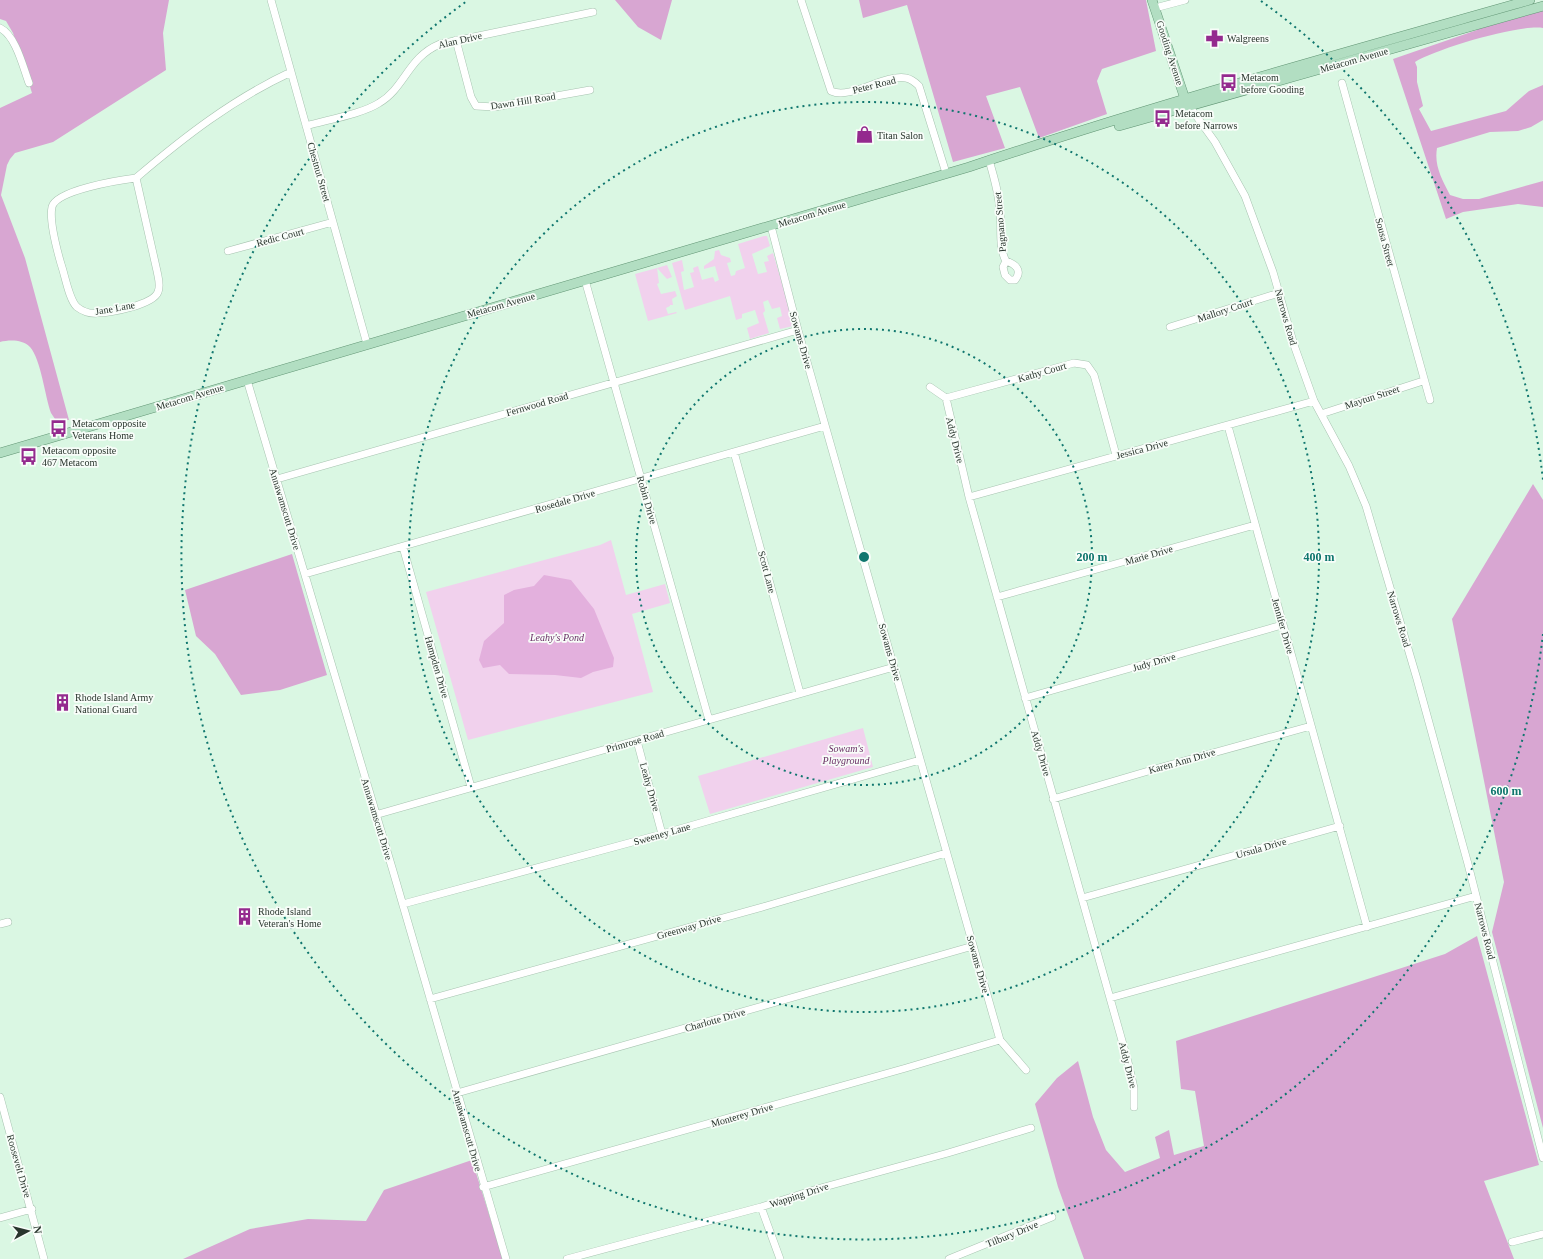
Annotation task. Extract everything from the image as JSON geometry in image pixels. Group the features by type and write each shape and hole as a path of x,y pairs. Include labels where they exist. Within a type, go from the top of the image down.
{"main road":[{"name":"Metacom Avenue","path":"0,453 771,226 1002,156 1123,125 1187,102 1530,0"},
{"name":"Gooding Avenue","path":"1153,4 1187,102"},
{"name":"Metacom Avenue","path":"1187,102 1290,79 1543,6"}],"street":[{"name":"Chestnut Street","path":"272,0 367,344"},
{"name":"Peter Road","path":"801,0 830,91 850,91 898,78 907,78 914,81 919,86 946,173"},
{"path":"1153,4 1185,0"},
{"name":"Alan Drive","path":"306,126 379,104 393,91 408,70 425,51 440,44 592,12"},
{"path":"0,28 8,33 12,40 29,83"},
{"name":"Dawn Hill Road","path":"456,40 471,97 476,106 494,107 590,90"},
{"path":"136,178 196,128 253,91 291,72"},
{"name":"Sousa Street","path":"1342,83 1423,382 1430,400"},
{"name":"Narrows Road","path":"1187,102 1237,178 1258,229 1314,401 1355,479 1366,506 1417,679 1476,896 1543,1158"},
{"name":"Pagnano Street","path":"989,160 997,190 1000,210 1002,254 1006,261"},
{"name":"Jane Lane","path":"136,178 160,285 158,292 152,299 135,306 96,313 86,312 75,306 72,299 53,227 52,207 62,196 118,180 136,178"},
{"name":"Redic Court","path":"228,251 333,222"},
{"name":"Sowams Drive","path":"771,226 825,426 1000,1040 1026,1070"},
{"name":"Robin Drive","path":"585,280 709,720"},
{"name":"Mallory Court","path":"1170,327 1279,293"},
{"name":"Fernwood Road","path":"277,479 798,330"},
{"name":"Kathy Court","path":"946,398 1074,363 1087,365 1094,375 1116,455"},
{"name":"Annawamscutt Drive","path":"246,380 277,479 375,814 403,904 483,1187 506,1259"},
{"name":"Maytun Street","path":"1321,414 1423,382"},
{"path":"930,387 946,398"},
{"name":"Addy Drive","path":"946,398 970,497 997,597 1134,1088 1134,1107"},
{"name":"Jessica Drive","path":"970,497 1116,455 1228,426 1314,401"},
{"name":"Rosedale Drive","path":"305,574 825,426"},
{"name":"Jennifer Drive","path":"1228,426 1282,625 1340,826"},
{"name":"Scott Lane","path":"734,452 800,692"},
{"name":"Marie Drive","path":"997,597 1255,525"},
{"name":"Hampden Drive","path":"403,547 471,787"},
{"name":"Judy Drive","path":"1025,698 1282,625"},
{"name":"Primrose Road","path":"375,814 636,741 800,692 894,667"},
{"name":"Karen Ann Drive","path":"1053,799 1311,726"},
{"name":"Leahy Drive","path":"636,741 662,834"},
{"name":"Sweeney Lane","path":"403,904 662,834 920,760"},
{"path":"1340,826 1368,927"},
{"name":"Ursula Drive","path":"1082,898 1340,826"},
{"name":"Greenway Drive","path":"430,999 766,906 946,853"},
{"path":"1110,998 1476,896"},
{"path":"0,924 8,922"},
{"name":"Charlotte Drive","path":"457,1093 973,946"},
{"name":"Monterey Drive","path":"483,1187 765,1109 1000,1040"},
{"name":"Roosevelt Drive","path":"0,1097 32,1209 44,1259"},
{"name":"Wapping Drive","path":"567,1259 761,1207 817,1189 948,1153 1031,1128"},
{"path":"761,1207 780,1259"},
{"path":"0,1218 32,1209"},
{"name":"Tilbury Drive","path":"949,1259 1052,1217"},
{"path":"1512,1242 1543,1234"}],"green space":[{"path":"767,236 770,246 752,254 758,274 767,272 764,262 769,261 767,256 773,253 793,326 780,329 777,318 782,316 780,307 772,309 768,300 763,302 765,311 763,313 769,333 750,339 747,328 759,323 755,310 742,314 742,318 736,320 730,296 685,310 672,263 682,260 684,271 681,272 684,290 694,287 690,273 694,272 693,268 698,266 702,280 713,277 715,282 719,280 715,266 704,269 704,266 714,259 715,251 719,250 721,255 730,258 731,262 727,263 731,276 735,275 736,271 745,268 738,244"},
{"path":"667,265 672,277 667,279 657,268"},
{"path":"657,268 659,283 657,284 661,294 675,291 677,296 672,299 673,305 666,308 668,314 677,313 648,321 635,274"},
{"name":"Leahy's Pond","path":"611,540 626,595 665,584 670,603 632,614 653,692 468,740 426,592 600,545"},
{"name":"Sowam's Playground","path":"863,728 873,767 710,814 698,776"}],"shaded area":[{"path":"0,0 169,0 163,33 166,70 53,142 15,153 7,165 1,195 25,258 69,420 55,419 51,413 40,369 30,347 19,341 0,342 0,108 32,93 13,33 6,21 0,19"},
{"path":"615,0 672,0 661,40 638,27"},
{"path":"859,0 1146,0 1156,51 1102,69 1097,81 1107,114 1039,138 1020,87 986,96 1005,148 953,162 907,5 863,18"},
{"path":"1543,8 1543,28 1516,30 1458,44 1415,62 1417,67 1417,82 1423,106 1419,109 1431,131 1506,111 1529,91 1543,85 1543,120 1531,127 1518,131 1490,132 1437,148 1436,155 1439,172 1450,195 1463,199 1479,199 1543,181 1543,207 1518,204 1463,212 1446,219 1393,59 1477,30 1479,26"},
{"path":"1533,484 1543,500 1543,1128 1492,932 1504,882 1452,619"},
{"path":"292,554 327,675 280,690 241,695 215,654 196,636 185,590"},
{"path":"544,575 571,580 594,609 614,658 613,667 593,672 581,678 555,675 509,674 500,665 483,668 479,660 484,641 504,623 504,595 514,590 534,586"},
{"path":"1477,936 1539,1165 1484,1181 1514,1259 1084,1259 1058,1187 1035,1104 1057,1078 1078,1061 1093,1117 1106,1150 1125,1172 1160,1158 1155,1137 1169,1130 1174,1155 1204,1146 1195,1091 1181,1089 1176,1041 1445,954"},
{"path":"472,1160 503,1259 183,1259 250,1229 308,1219 366,1221 384,1190"}],"place":[{"name":"Walgreens","path":"1214,38"},
{"name":"Metacom before Gooding","path":"1228,83"},
{"name":"Metacom before Narrows","path":"1162,119"},
{"name":"Titan Salon","path":"864,135"},
{"name":"Metacom opposite Veterans Home","path":"59,429"},
{"name":"Metacom opposite 467 Metacom","path":"29,456"},
{"name":"Rhode Island Army National Guard","path":"62,703"},
{"name":"Rhode Island Veteran's Home","path":"245,917"}]}
